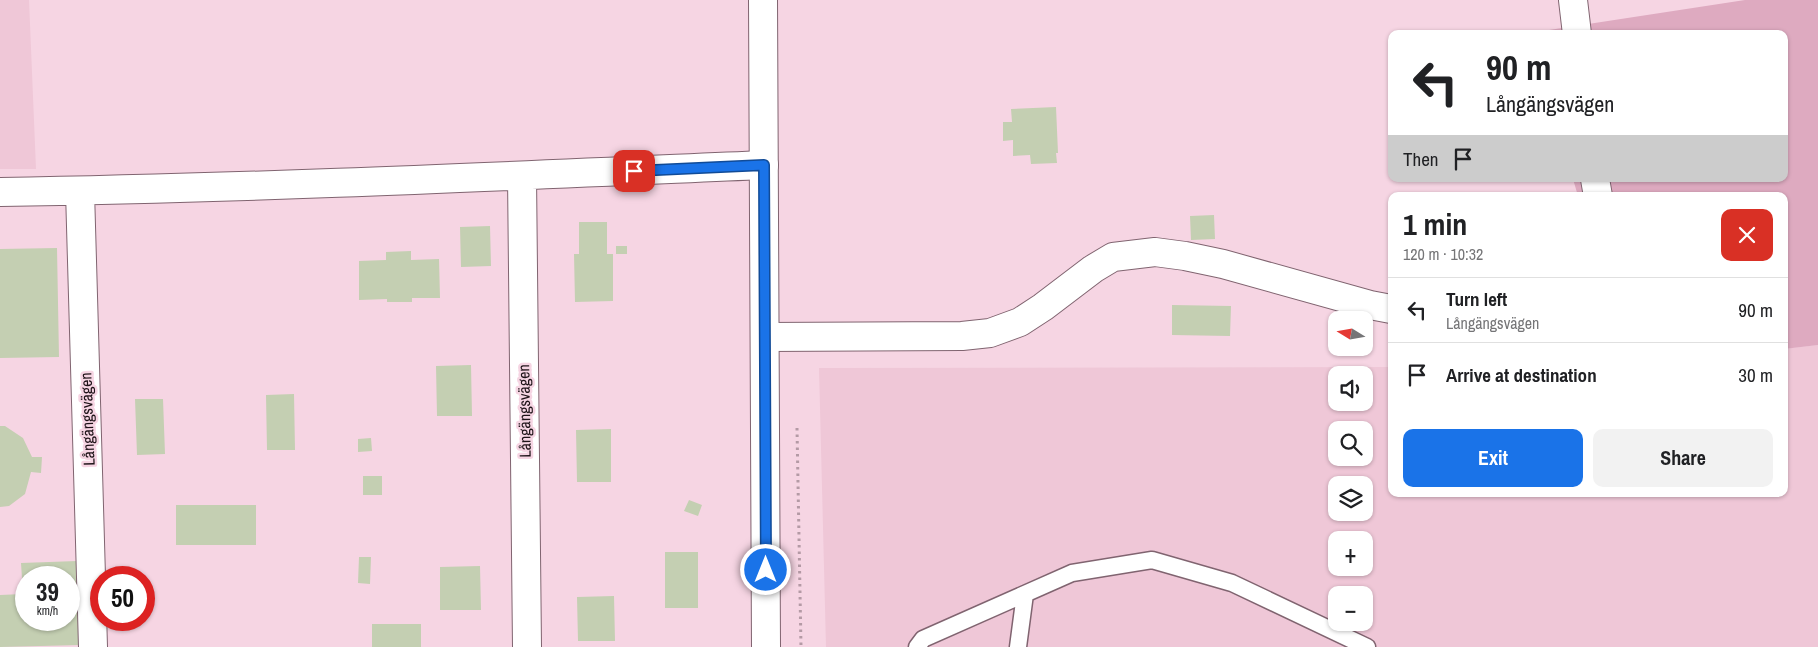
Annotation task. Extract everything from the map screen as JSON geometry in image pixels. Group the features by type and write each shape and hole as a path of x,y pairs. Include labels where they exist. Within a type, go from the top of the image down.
{"street":[{"path":"763,0 766,647"},
{"path":"1573,0 1577,30"},
{"path":"0,192 522,176 764,165"},
{"name":"Långängsvägen","path":"522,176 527,647"},
{"name":"Långängsvägen","path":"80,191 94,647"},
{"path":"765,337 962,336 990,333 1020,322 1093,269 1113,257 1155,252 1223,264 1388,308"}],"lane":[{"path":"917,647 922,639 1072,574 1152,560 1232,583 1367,647"},
{"path":"1018,647 1025,594"}],"shaded area":[{"path":"0,0 29,0 36,169 0,169"},
{"path":"1745,0 1818,0 1818,345 1788,349 1788,192 1577,192 1574,182 1788,182 1788,30 1549,30"},
{"path":"1818,345 1818,647 826,647 819,368 1328,367 1328,411 1373,411 1373,367 1388,367 1388,497 1788,497 1788,349"}],"building":[{"path":"1056,107 1057,163 1031,164 1030,155 1013,156 1013,140 1003,141 1003,122 1012,122 1011,109"},
{"path":"1214,215 1215,239 1191,240 1190,216"},
{"path":"579,222 607,222 607,254 613,254 613,301 575,302 574,254 579,254"},
{"path":"490,226 491,266 461,267 460,227"},
{"path":"616,246 627,246 627,254 616,254"},
{"path":"57,248 59,357 0,358 0,249"},
{"path":"411,251 411,260 439,259 440,298 412,298 412,302 387,302 387,299 359,300 359,261 386,260 386,252"},
{"path":"1172,305 1231,306 1230,336 1172,335"},
{"path":"471,365 472,416 437,416 436,366"},
{"path":"294,394 295,450 267,450 266,395"},
{"path":"135,399 163,399 165,454 137,455"},
{"path":"0,426 5,426 23,438 32,457 42,457 41,473 31,472 25,494 9,506 0,507"},
{"path":"611,429 611,482 577,482 576,430"},
{"path":"371,438 372,451 358,452 358,439"},
{"path":"363,476 382,476 382,495 363,495"},
{"path":"689,500 702,505 698,516 684,511"},
{"path":"176,505 256,505 256,545 176,545"},
{"path":"665,552 698,552 698,608 665,608"},
{"path":"359,557 371,557 370,584 358,583"},
{"path":"77,561 77,566 21,566 21,563"},
{"path":"480,566 481,610 440,610 440,567"},
{"path":"15,594 15,631 80,631 80,624 81,645 0,647 0,595"},
{"path":"614,596 615,641 578,641 577,597"},
{"path":"372,624 421,624 421,647 372,647"}],"route":[{"path":"634,171 764,165 766,570"}]}
